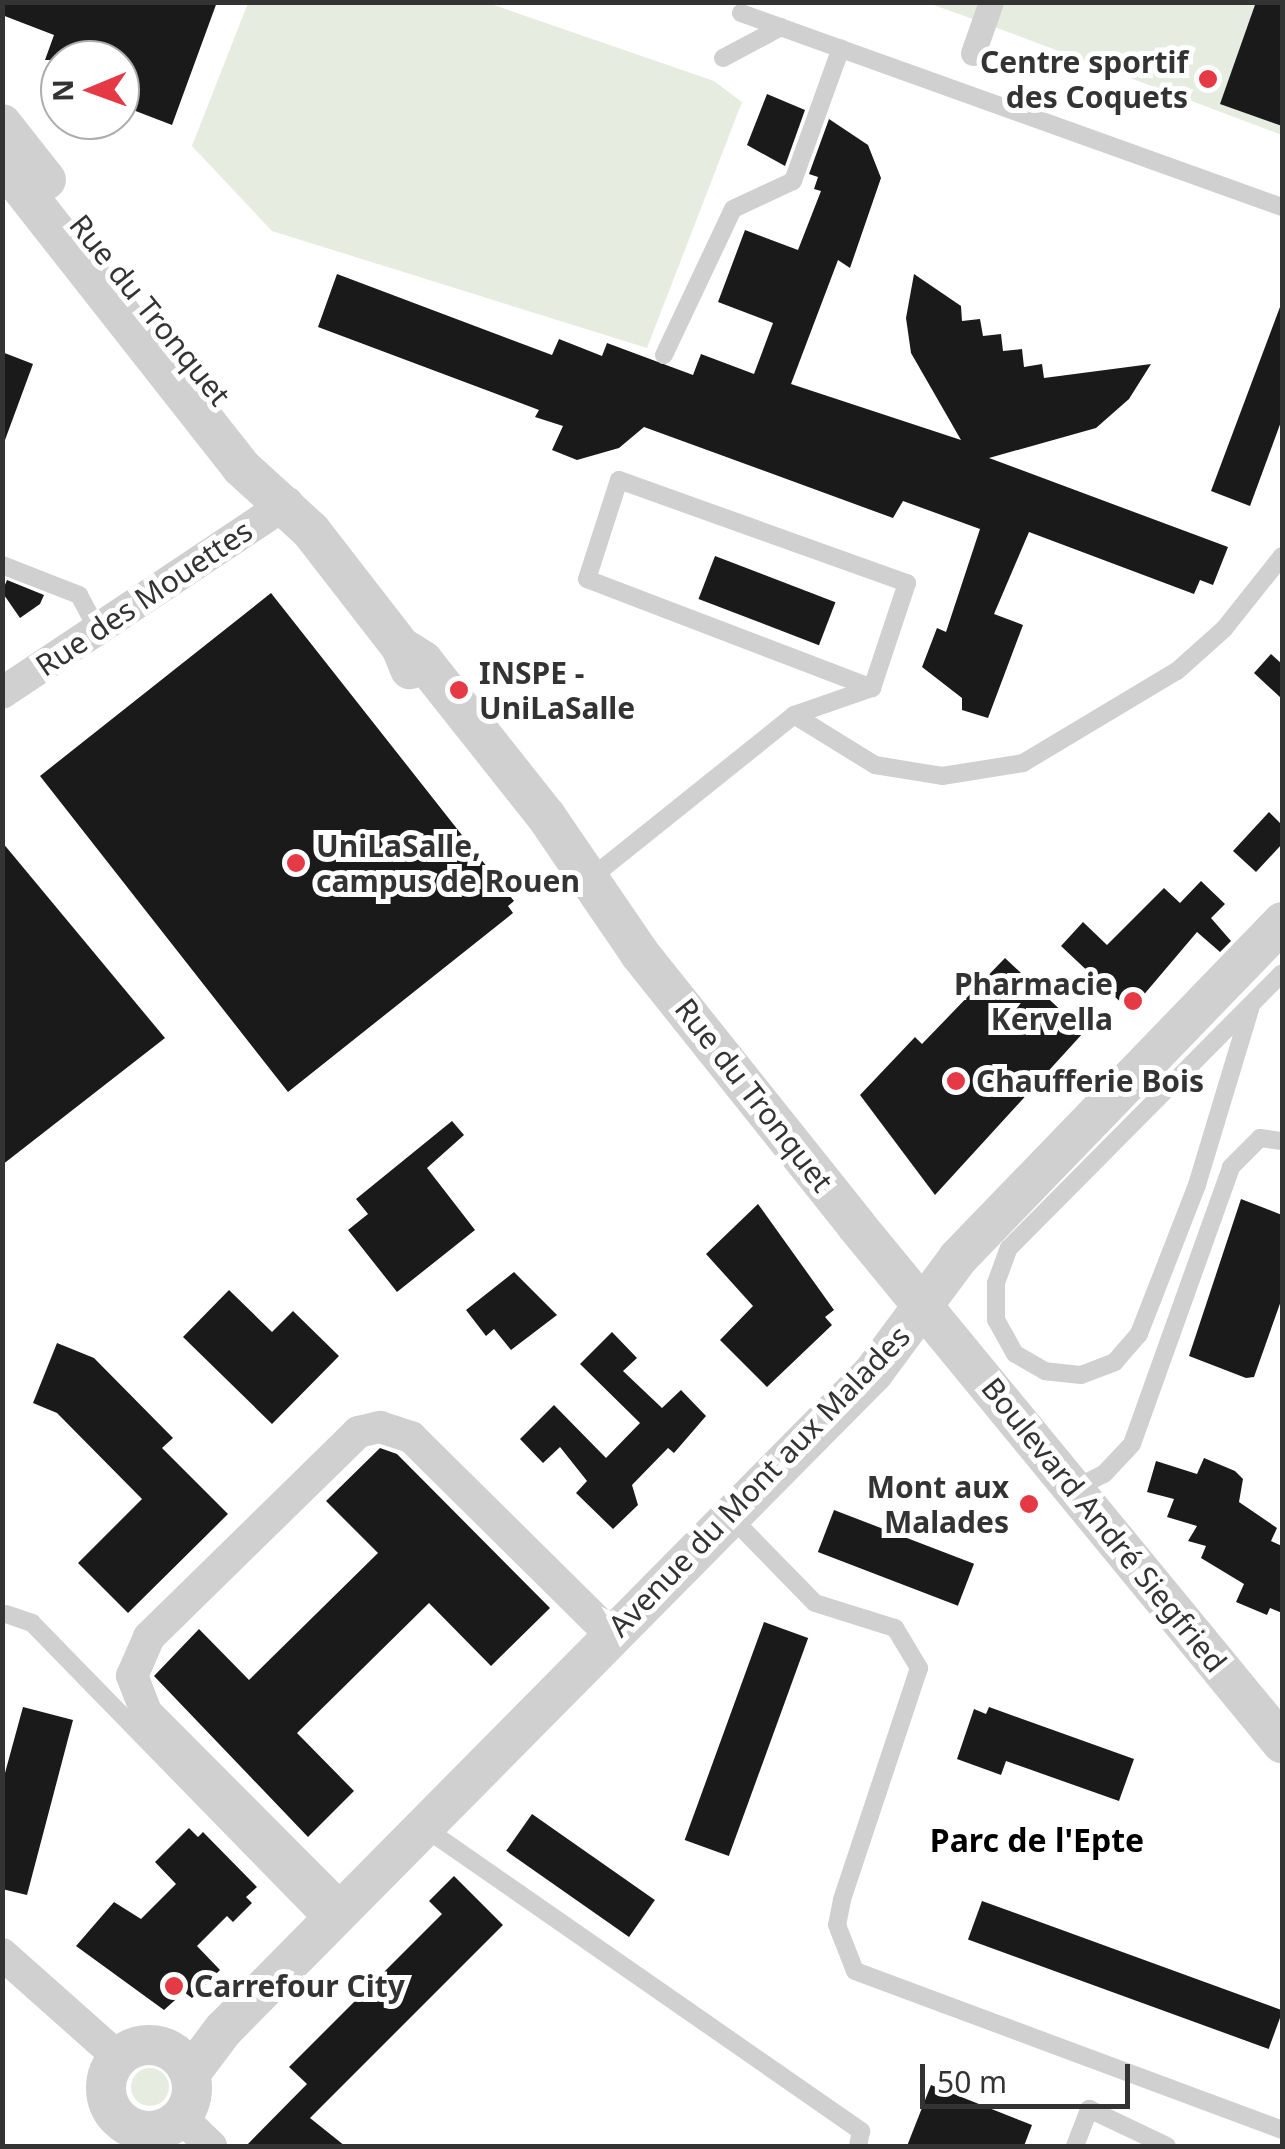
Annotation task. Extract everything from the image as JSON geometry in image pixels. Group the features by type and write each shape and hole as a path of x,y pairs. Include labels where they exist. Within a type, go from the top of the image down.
{"street":[{"path":"973,52 991,2"},
{"name":"Rue du Tronquet","path":"2,124 260,450 286,503"},
{"name":"Rue du Tronquet","path":"2,163 241,467 286,503 402,647 422,661 546,816 586,881 924,1307"},
{"name":"Rue des Mouettes","path":"2,692 286,503"},
{"name":"Avenue du Mont aux Malades","path":"182,2064 223,2030 610,1634 874,1372 958,1258 1282,922"},
{"name":"Boulevard André Siegfried","path":"924,1307 1072,1489 1276,1722"},
{"path":"334,1916 146,1712 132,1676 149,1637 358,1432 380,1427 412,1437 610,1634"},
{"path":"2,1954 119,2058"},
{"path":"151,2044 182,2064 192,2093 181,2117 158,2130 111,2134 106,2086 119,2058 151,2044"},
{"path":"181,2117 211,2146"}],"lane":[{"path":"741,13 1282,207"},
{"path":"723,58 781,27"},
{"path":"664,355 733,210 792,181 841,48"},
{"path":"619,480 907,583 872,688 587,578 619,480"},
{"path":"794,715 874,765 942,776 1023,763 1177,670 1224,629 1282,556"},
{"path":"2,564 78,595 97,629"},
{"path":"586,881 794,715 872,688"},
{"path":"1250,1006 1197,1185 1139,1334 1115,1362 1081,1375 1046,1371 1015,1354 996,1320 996,1283 1009,1248 1282,972"},
{"path":"1072,1489 1104,1474 1132,1444 1231,1167 1260,1138 1282,1141"},
{"path":"729,1515 815,1604 895,1628 919,1668 840,1910 844,1954 855,1972 1282,2130"},
{"path":"6,1614 32,1624 334,1916"},
{"path":"422,1826 861,2131 858,2146"},
{"path":"1075,2146 1089,2110 1168,2146"}],"shaded area":[{"path":"248,3 488,3 714,81 742,102 647,348 272,231 192,146"},
{"name":"Centre sportif des Coquets","path":"928,3 1282,3 1282,135 984,23"},
{"path":"150,2068 163,2074 169,2087 163,2100 150,2106 137,2100 131,2087 137,2074"}],"building":[{"path":"2,2 217,2 172,125 140,113 140,40 52,40 54,35 2,15"},
{"path":"1256,2 1282,2 1282,126 1220,104"},
{"path":"767,94 805,110 785,166 747,145"},
{"path":"829,119 868,145 881,178 850,268 838,260 791,384 961,440 911,353 906,318 914,274 961,306 962,321 980,319 983,336 1001,334 1003,351 1022,349 1024,367 1042,364 1044,378 1151,364 1129,399 1096,428 989,458 1228,547 1213,585 1200,580 1194,594 1029,532 994,614 1023,625 988,718 962,710 962,698 922,667 937,628 946,632 980,529 903,501 893,518 644,427 619,448 577,460 552,450 563,426 535,417 539,410 318,327 337,274 552,355 559,339 602,356 607,343 693,375 701,354 754,374 773,323 718,302 745,230 798,250 821,191 814,189 818,177 809,174"},
{"path":"1280,307 1282,419 1250,506 1211,491"},
{"path":"2,352 33,364 5,440 2,440"},
{"path":"715,556 835,602 819,645 699,599"},
{"path":"7,580 44,595 40,604 20,618 2,592"},
{"name":"UniLaSalle, campus de Rouen","path":"271,593 514,901 508,906 513,913 288,1092 40,776"},
{"path":"1271,654 1282,664 1282,699 1254,673"},
{"path":"1269,812 1282,825 1282,844 1256,872 1233,851"},
{"path":"2,842 165,1038 2,1165"},
{"path":"1201,881 1225,904 1211,918 1231,941 1220,952 1197,932 1130,1011 1061,946 1083,922 1107,945 1164,888 1180,903"},
{"name":"Chaufferie Bois","path":"1005,958 1084,1032 935,1195 860,1095 915,1037 922,1044"},
{"path":"452,1121 464,1135 427,1168 475,1230 397,1292 348,1230 368,1214 356,1199"},
{"path":"1241,1199 1282,1215 1282,1298 1254,1377 1246,1378 1189,1356"},
{"path":"758,1204 834,1310 825,1317 832,1325 767,1387 720,1340 753,1306 706,1254"},
{"path":"514,1272 557,1315 511,1350 494,1329 486,1336 466,1310"},
{"path":"229,1290 272,1332 293,1311 339,1356 272,1424 183,1337"},
{"path":"612,1332 637,1358 623,1371 662,1408 681,1390 706,1416 674,1453 668,1448 632,1485 638,1505 613,1529 576,1493 587,1481 560,1447 543,1463 520,1439 554,1405 606,1458 640,1423 580,1364"},
{"path":"57,1343 94,1358 173,1438 162,1448 228,1514 128,1613 78,1563 142,1499 57,1413 33,1403"},
{"path":"380,1448 397,1454 550,1608 491,1666 429,1603 297,1733 354,1791 308,1837 154,1676 199,1629 249,1680 378,1553 326,1501"},
{"path":"1204,1458 1235,1471 1243,1479 1239,1502 1277,1528 1271,1541 1282,1546 1282,1613 1270,1608 1267,1615 1236,1602 1244,1584 1201,1558 1206,1546 1188,1541 1197,1526 1167,1517 1174,1499 1147,1492 1156,1461 1197,1474"},
{"path":"834,1510 974,1564 958,1606 818,1552"},
{"path":"764,1622 808,1638 729,1856 685,1840"},
{"path":"23,1707 73,1720 27,1895 2,1889 2,1784"},
{"path":"989,1707 1134,1759 1119,1801 1006,1761 1001,1775 957,1759 974,1709 986,1714"},
{"path":"532,1814 655,1900 629,1937 506,1851"},
{"path":"189,1828 198,1837 203,1832 257,1887 246,1897 252,1903 233,1922 227,1916 197,1946 220,1970 192,1998 184,1992 164,2010 76,1946 114,1902 141,1919 176,1884 155,1862"},
{"path":"454,1876 503,1925 310,2118 345,2146 246,2146 307,2084 289,2067 442,1914 429,1901"},
{"path":"982,1901 1282,2010 1269,2049 968,1940"},
{"path":"931,2085 1032,2125 1024,2146 907,2146"}],"place":[{"name":"Centre sportif des Coquets","path":"1208,79"},
{"name":"INSPE - UniLaSalle","path":"459,690"},
{"name":"UniLaSalle, campus de Rouen","path":"296,863"},
{"name":"Pharmacie Kervella","path":"1133,1001"},
{"name":"Chaufferie Bois","path":"956,1081"},
{"name":"Mont aux Malades","path":"1029,1504"},
{"name":"Carrefour City","path":"174,1986"}],"district":[{"name":"Parc de l'Epte","path":"1037,1840"}]}
